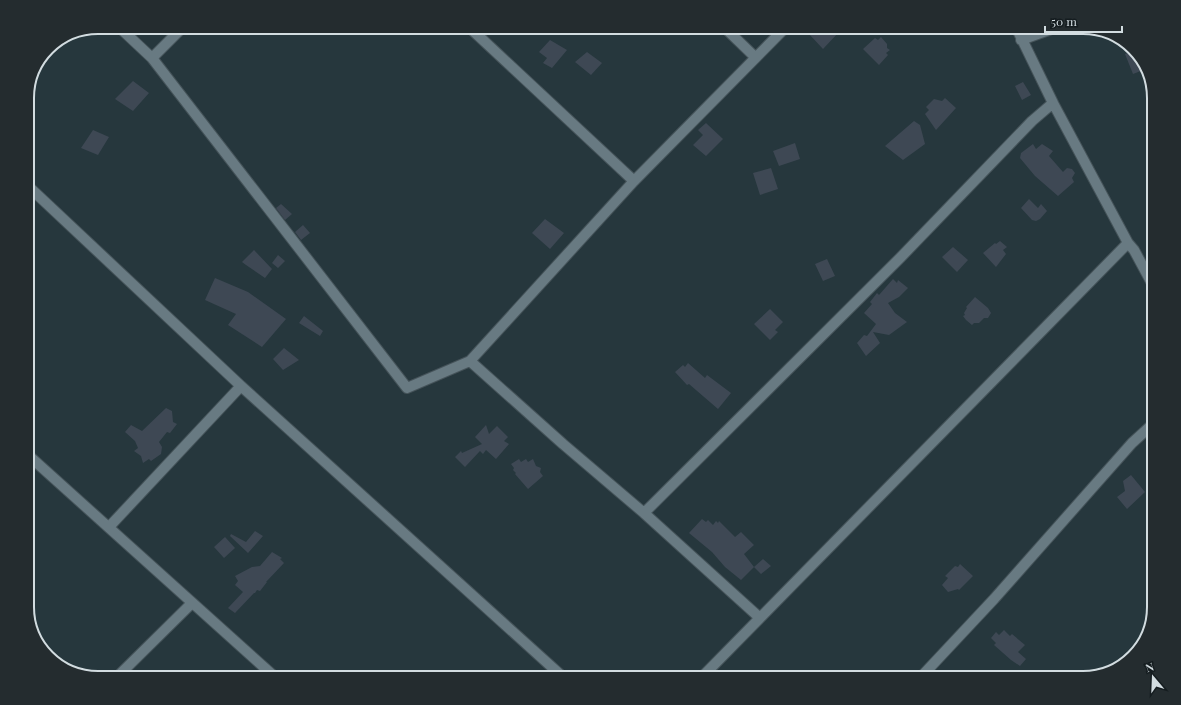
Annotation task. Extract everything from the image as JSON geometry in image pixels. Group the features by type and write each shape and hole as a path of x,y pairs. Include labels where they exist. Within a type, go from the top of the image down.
{"street":[{"path":"126,34 152,58 407,388 470,361 634,181 779,34"},
{"path":"152,58 176,34"},
{"path":"476,34 634,181"},
{"path":"731,34 756,57"},
{"path":"1019,34 1053,103 1128,243 1134,250 1147,274"},
{"path":"1021,40 1038,34"},
{"path":"644,513 900,258 1032,121 1053,103"},
{"path":"34,191 241,386 556,671"},
{"path":"708,671 1128,243"},
{"path":"470,361 563,444 644,513 760,618"},
{"path":"109,527 241,386"},
{"path":"927,671 994,599 1132,443 1147,429"},
{"path":"34,460 268,671"},
{"path":"123,671 192,603"}],"building":[{"path":"809,34 837,34 823,49"},
{"path":"881,37 887,44 887,48 890,50 886,53 888,55 879,65 863,49 875,38 878,40"},
{"path":"550,40 567,50 552,68 543,63 547,58 539,52"},
{"path":"587,52 602,63 591,75 575,62"},
{"path":"1128,53 1134,59 1141,71 1133,74 1125,54"},
{"path":"133,81 149,93 133,111 115,99"},
{"path":"1023,82 1031,95 1022,100 1015,86"},
{"path":"945,98 956,108 936,130 925,114 929,110 926,107 934,99 942,101"},
{"path":"914,121 920,125 925,144 903,160 885,146"},
{"path":"706,123 723,139 706,156 693,145 703,135 698,130"},
{"path":"93,130 109,137 98,155 81,148"},
{"path":"795,143 800,159 779,166 773,151"},
{"path":"1033,144 1036,149 1042,144 1053,151 1049,156 1063,172 1067,168 1072,169 1075,173 1072,178 1074,182 1058,196 1035,176 1020,158 1021,153"},
{"path":"771,168 778,189 760,195 753,173"},
{"path":"1029,199 1038,208 1041,204 1047,211 1040,219 1036,221 1032,220 1021,208"},
{"path":"281,204 292,214 285,220 276,208"},
{"path":"545,219 564,233 550,249 532,233"},
{"path":"303,225 310,233 301,240 295,232"},
{"path":"1000,241 1007,247 1003,250 1006,254 996,267 983,253 995,243 996,244"},
{"path":"953,247 968,260 957,272 942,257"},
{"path":"254,250 272,269 265,278 242,262"},
{"path":"278,255 285,261 278,268 272,263"},
{"path":"827,259 835,276 823,281 815,264"},
{"path":"215,278 248,292 286,319 262,347 228,325 236,314 205,300"},
{"path":"893,279 897,283 898,280 908,288 899,297 888,303 895,313 907,322 889,335 873,332 880,343 866,356 857,343 864,335 867,336 876,324 864,313 872,304 870,302 877,293 879,295"},
{"path":"975,297 988,308 991,313 988,318 984,318 979,323 974,323 972,325 963,316 965,315 964,313 967,308 966,307"},
{"path":"770,309 783,322 775,330 778,332 770,340 754,324"},
{"path":"304,316 323,331 320,336 299,323"},
{"path":"284,348 299,360 283,370 273,359"},
{"path":"688,363 705,378 707,375 731,393 718,409 689,384 687,385 675,372 683,365 685,367"},
{"path":"166,408 172,411 173,422 177,424 170,433 167,432 159,442 162,447 161,454 151,461 149,459 143,463 141,456 134,451 138,448 135,441 125,432 131,425 142,431"},
{"path":"486,425 489,434 497,426 508,437 504,441 509,444 496,459 486,450 483,454 480,451 465,467 455,457 461,451 462,453 482,444 475,437"},
{"path":"519,459 521,462 526,459 528,462 533,459 536,466 541,468 540,472 543,476 528,489 515,474 516,473 513,470 514,468 511,464"},
{"path":"1131,475 1145,492 1127,509 1117,497 1125,491 1123,481"},
{"path":"702,519 706,522 708,520 713,525 716,521 718,523 719,521 735,537 741,532 754,545 744,554 754,567 741,580 725,567 712,552 689,533"},
{"path":"255,531 263,536 248,553 230,536 231,534 246,542"},
{"path":"225,537 235,548 224,558 214,547"},
{"path":"272,552 282,558 280,559 284,563 266,582 260,591 257,590 235,613 228,608 243,592 235,585 238,581 235,576 252,567 260,566"},
{"path":"763,559 771,566 761,574 754,567"},
{"path":"960,564 973,576 959,590 948,592 942,585 948,578 945,576 955,566 958,567"},
{"path":"1004,630 1010,636 1012,634 1025,645 1018,652 1026,659 1020,666 994,645 996,643 991,638 996,632 999,635"}]}
